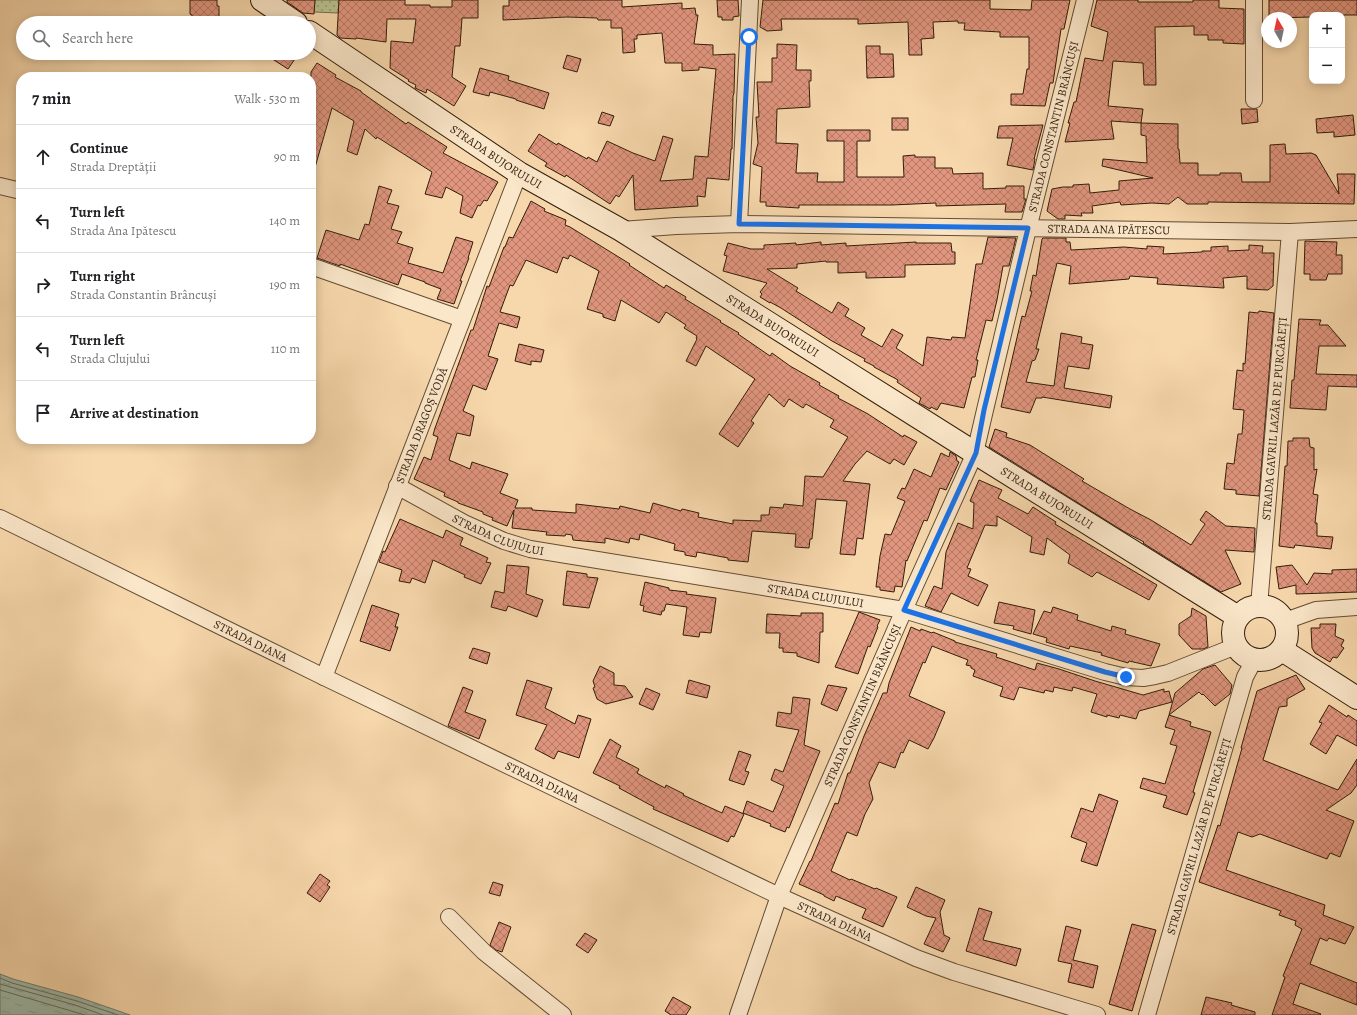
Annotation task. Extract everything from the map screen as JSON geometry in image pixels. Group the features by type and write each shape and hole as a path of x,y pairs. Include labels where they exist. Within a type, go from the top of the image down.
{"street":[{"path":"262,0 286,16"},
{"path":"739,224 750,0"},
{"name":"STRADA CONSTANTIN BRÂNCUȘI","path":"738,1015 779,896 904,610 976,453 984,410 1085,0"},
{"path":"1254,0 1254,100"},
{"name":"STRADA BUJORULUI","path":"316,37 519,173 621,230 1238,616"},
{"name":"STRADA DRAGOȘ VODĂ","path":"324,677 519,173"},
{"path":"0,186 16,190"},
{"name":"STRADA ANA IPĂTESCU","path":"621,230 676,226 739,224 1290,232 1357,229"},
{"name":"STRADA GAVRIL LAZĂR DE PURCĂREȚI","path":"1259,606 1290,232"},
{"path":"316,268 462,319"},
{"name":"STRADA CLUJULUI","path":"397,486 464,523 504,541 530,548 904,610 1105,672 1126,677 1143,678 1168,673 1236,646"},
{"name":"STRADA DIANA","path":"0,518 324,677 779,896 916,958 954,972 1097,1015"},
{"path":"1259,606 1267,606 1280,614 1285,621 1288,636 1286,644 1276,656 1262,661 1254,660 1240,652 1233,639 1234,623 1238,616 1251,607 1259,606"},
{"path":"1285,621 1316,610 1357,607"},
{"path":"1282,650 1357,698"},
{"name":"STRADA GAVRIL LAZĂR DE PURCĂREȚI","path":"1147,1015 1245,676 1254,660"},
{"path":"449,917 484,952 563,1015"}],"green space":[{"path":"315,0 339,0 338,13 314,12"}],"water":[{"path":"0,974 78,997 130,1015 0,1015"}],"building":[{"path":"190,0 217,0 217,6 219,6 219,16 192,16 190,14"},
{"path":"287,0 315,0 314,14 303,13 287,2"},
{"path":"339,0 405,0 405,5 452,7 452,0 478,0 478,18 462,18 460,46 455,46 452,77 466,86 454,106 427,89 426,93 415,88 416,85 390,68 391,41 413,43 416,19 387,19 386,42 356,38 340,38 337,35"},
{"path":"509,0 622,0 622,7 682,3 682,9 695,8 696,15 698,15 694,44 713,45 713,55 735,54 732,149 729,180 707,178 705,197 697,196 698,206 635,210 633,175 619,197 616,195 610,204 566,175 565,177 545,166 547,163 528,151 539,134 557,145 558,143 587,159 588,157 597,162 607,141 655,161 663,136 673,139 660,181 693,179 695,156 708,157 716,69 699,67 699,70 682,71 682,63 665,63 662,33 637,35 637,39 634,39 635,52 623,53 622,28 611,28 611,20 567,17 503,20 503,6 509,6"},
{"path":"717,0 738,0 739,16 733,17 733,20 722,20 722,17 718,17"},
{"path":"763,0 990,0 990,9 1031,10 1032,0 1070,0 1064,29 1061,29 1053,83 1050,83 1045,106 1011,105 1011,94 1023,94 1027,69 1029,69 1029,37 1000,37 1000,32 964,30 965,23 958,23 958,21 933,22 934,38 921,39 922,55 909,55 908,22 858,24 858,19 781,19 782,30 767,31 760,27"},
{"path":"1097,0 1193,2 1193,0 1219,0 1219,8 1244,9 1244,44 1223,43 1223,40 1208,40 1208,35 1194,35 1194,26 1155,27 1156,85 1144,85 1143,63 1113,61 1108,106 1143,109 1141,123 1111,121 1114,139 1065,142 1070,123 1068,123 1074,102 1076,102 1085,58 1103,61 1108,32 1091,26"},
{"path":"1269,0 1357,0 1357,15 1345,15 1345,12 1309,12 1309,17 1297,17 1297,12 1269,12"},
{"path":"777,44 797,45 796,70 811,70 811,81 809,81 810,107 777,109 776,143 798,144 796,173 818,173 817,182 844,182 844,141 827,141 827,130 870,130 870,141 857,141 857,177 904,177 903,156 915,155 915,157 935,157 935,168 952,168 953,174 983,173 983,189 1006,188 1006,186 1024,186 1024,199 1026,199 1022,212 1005,212 1006,204 936,206 936,203 892,205 799,205 799,208 766,206 766,202 760,202 762,167 753,164 758,143 756,117 759,117 757,82 772,82 772,58 777,58"},
{"path":"866,46 880,46 880,54 893,54 894,77 867,78"},
{"path":"567,55 581,59 577,72 563,68"},
{"path":"274,60 294,60 288,69"},
{"path":"317,63 336,75 335,77 361,91 406,124 408,122 447,147 443,153 498,182 487,201 484,200 480,206 478,205 472,218 460,213 463,196 446,187 442,198 425,194 432,172 377,137 376,139 365,129 357,155 347,151 354,121 332,108 316,164 316,72 311,72"},
{"path":"480,68 509,76 508,80 549,93 544,109 490,92 489,96 473,92"},
{"path":"1241,109 1257,109 1258,122 1242,124"},
{"path":"602,112 614,116 610,126 598,123"},
{"path":"1353,115 1355,135 1334,137 1334,132 1317,133 1316,119"},
{"path":"892,118 908,118 908,130 892,130"},
{"path":"1141,123 1178,124 1178,149 1180,163 1198,163 1198,175 1241,173 1242,182 1270,182 1270,145 1285,144 1286,154 1311,153 1316,155 1339,194 1337,174 1355,174 1354,204 1208,202 1208,204 1187,204 1178,197 1169,204 1152,203 1121,205 1120,202 1092,206 1093,213 1081,213 1082,216 1065,215 1065,219 1058,219 1047,211 1052,189 1089,184 1090,193 1119,190 1119,181 1153,178 1102,166 1103,159 1147,163 1146,136 1141,135"},
{"path":"1043,125 1034,159 1033,170 1007,165 1013,138 997,138 999,126"},
{"path":"379,186 392,190 387,203 399,206 391,229 402,232 397,243 413,248 408,263 443,273 456,237 473,242 454,304 437,299 441,289 402,274 398,285 340,264 340,266 317,258 326,230 359,240 365,224 369,225"},
{"path":"531,201 545,209 544,211 566,220 565,225 630,264 629,265 664,288 666,285 686,297 685,299 739,333 738,334 770,356 772,353 790,366 820,383 819,385 839,396 838,398 868,414 903,437 904,435 917,442 904,465 894,459 890,464 867,451 855,464 843,481 870,484 863,539 857,538 855,555 840,554 847,501 816,499 812,539 810,539 809,548 795,547 796,534 752,531 748,562 728,560 728,558 697,552 696,557 685,555 685,552 674,550 675,544 640,534 639,540 630,538 629,543 605,538 605,543 573,540 572,535 566,534 565,536 546,535 547,532 512,528 514,510 507,526 492,520 493,518 483,514 483,512 458,503 444,496 445,493 414,479 424,457 431,460 438,437 433,435 435,428 471,330 473,330 487,286 489,287 509,237 513,238","holes":["570,255 599,271 587,309 603,314 603,317 615,321 621,300 659,323 666,312 686,325 684,328 697,336 697,339 686,361 696,366 706,346 755,379 719,434 738,447 754,423 751,421 769,394 784,407 789,399 803,408 806,404 834,420 830,427 848,437 823,477 805,476 803,506 784,504 783,508 770,507 769,515 761,515 761,521 733,520 733,524 698,517 699,513 682,509 681,511 653,503 650,513 620,506 619,509 576,504 576,513 532,510 532,508 515,508 518,500 500,493 508,474 472,462 470,469 449,460 457,433 470,436 474,416 463,411 473,385 486,390 498,359 488,356 499,323 517,328 520,317 500,312 510,285 513,286 526,260 557,273 563,257 568,259"]},
{"path":"988,237 1016,238 1009,266 1003,266 992,321 986,320 976,360 978,360 975,377 972,377 964,408 941,403 937,410 931,407 930,409 919,403 921,398 897,382 898,380 864,361 865,359 832,341 781,308 760,297 762,294 760,292 767,283 723,271 727,256 724,255 728,243 751,249 764,249 764,245 796,243 796,245 821,242 821,245 846,243 846,246 916,242 951,243 952,252 955,252 955,264 905,265 905,277 866,278 866,272 838,273 838,262 826,261 797,264 797,268 767,269 798,288 796,291 832,313 838,302 849,309 845,316 865,328 861,335 882,347 892,329 903,335 896,348 923,366 927,337 951,340 952,337 965,338 976,264 982,264"},
{"path":"1043,238 1066,238 1066,242 1070,242 1071,250 1124,247 1147,249 1147,246 1164,247 1163,254 1211,251 1211,247 1228,246 1228,251 1249,250 1249,245 1263,246 1262,253 1274,253 1273,286 1268,290 1247,289 1247,276 1223,278 1224,288 1157,284 1158,278 1130,276 1129,279 1069,284 1071,266 1057,263 1036,349 1039,349 1035,360 1032,361 1026,382 1054,386 1061,333 1082,337 1081,343 1093,345 1089,369 1068,366 1064,388 1112,396 1110,408 1042,397 1036,398 1030,413 1001,407 1022,316 1025,317 1032,291 1030,291 1033,275 1036,276"},
{"path":"1305,241 1337,242 1336,255 1342,255 1342,274 1328,274 1326,280 1310,280 1310,274 1304,274"},
{"path":"1259,311 1274,313 1259,496 1236,494 1236,490 1224,489 1227,463 1234,464 1238,434 1242,434 1244,410 1233,409 1237,370 1243,371 1243,363 1245,364 1249,312 1258,313"},
{"path":"1299,319 1321,320 1319,325 1328,325 1346,346 1319,346 1316,374 1357,375 1357,387 1328,386 1326,410 1290,408"},
{"path":"519,344 544,350 541,362 531,361 531,365 515,361"},
{"path":"995,429 1007,433 1006,437 1030,445 1084,479 1082,481 1151,520 1191,545 1205,524 1200,520 1206,511 1226,526 1255,528 1254,552 1225,550 1241,584 1221,592 1143,543 1144,542 1123,531 989,447"},
{"path":"1293,438 1309,438 1310,447 1314,448 1314,470 1317,469 1313,494 1318,495 1315,523 1317,523 1317,536 1333,537 1331,549 1295,545 1294,548 1279,546 1288,441 1293,441"},
{"path":"950,452 956,456 957,461 959,462 946,490 940,488 927,521 924,520 907,561 906,560 902,587 895,586 894,592 880,590 880,587 876,587 880,556 885,534 891,535 905,501 897,498 902,488 905,489 914,469 931,477 941,453 949,457"},
{"path":"979,480 1002,490 998,498 1028,514 1033,507 1056,522 1055,524 1157,585 1149,600 1097,572 1092,577 1068,563 1070,555 1047,538 1044,555 1030,552 1032,537 997,516 997,526 985,525 967,568 971,569 968,576 988,585 978,606 951,593 941,612 925,606 934,586 942,589 946,552 958,523 973,529 974,503 970,501"},
{"path":"400,519 443,538 446,530 463,538 460,545 488,558 486,562 491,563 481,584 464,577 465,575 433,560 425,583 412,578 410,583 399,581 402,570 379,562 383,551 385,552"},
{"path":"507,565 529,567 526,594 543,600 537,617 508,606 506,611 491,607 495,591 504,593"},
{"path":"1292,565 1307,585 1314,573 1332,574 1332,570 1357,569 1357,592 1296,594 1296,585 1279,589 1276,567"},
{"path":"567,571 587,574 587,577 598,578 589,608 563,605"},
{"path":"645,582 669,588 669,590 687,592 686,594 716,598 711,633 700,632 699,637 683,635 687,607 666,604 661,615 643,611 644,606 640,605"},
{"path":"999,602 1035,610 1031,634 1013,629 1014,626 994,623"},
{"path":"372,605 399,614 395,627 398,627 390,651 360,641"},
{"path":"1053,607 1078,615 1077,620 1111,631 1112,626 1126,630 1125,634 1160,644 1151,666 1129,661 1128,663 1101,655 1102,653 1070,646 1069,649 1046,642 1047,638 1033,634 1044,611 1051,613"},
{"path":"1192,608 1206,616 1208,647 1203,649 1192,649 1179,635 1179,624 1191,616"},
{"path":"859,612 880,620 870,647 868,646 858,674 835,667"},
{"path":"801,613 823,613 823,632 820,632 819,663 797,656 797,653 783,652 783,648 779,648 780,633 766,633 767,614 801,616"},
{"path":"1320,624 1336,624 1335,636 1344,640 1341,646 1344,648 1337,658 1333,657 1330,662 1315,653 1312,648 1311,628 1320,628"},
{"path":"911,627 920,631 921,629 932,633 933,632 955,642 997,654 996,657 1035,670 1037,663 1143,695 1164,689 1164,692 1169,691 1172,702 1139,711 1136,719 1120,715 1119,718 1107,715 1107,717 1091,712 1097,694 1073,687 1072,691 1054,687 1053,692 1045,690 1044,693 1019,687 1014,700 1000,696 1003,687 973,676 975,670 971,668 971,666 966,665 968,660 932,646 925,663 923,662 909,696 945,712 934,738 928,749 909,740 903,753 901,752 895,768 879,762 869,783 873,799 865,814 857,836 847,832 831,871 850,880 851,879 875,889 876,888 897,897 883,927 862,918 866,909 836,896 834,901 799,884 811,861 835,803 838,804 848,773 850,773 883,693 887,693 889,683"},
{"path":"473,648 490,653 487,664 469,658"},
{"path":"1215,665 1232,685 1230,694 1215,706 1199,692 1169,715 1175,693 1203,669"},
{"path":"600,666 614,673 614,685 625,686 633,697 606,704 597,699 593,688 595,687 593,681"},
{"path":"1296,675 1305,689 1287,699 1287,706 1279,707 1263,760 1338,790 1357,759 1357,785 1351,793 1326,810 1354,821 1340,857 1330,853 1327,859 1260,834 1252,837 1238,832 1226,870 1325,905 1323,915 1354,927 1345,944 1329,938 1327,941 1320,938 1310,964 1357,983 1357,1005 1300,983 1293,1004 1321,1014 1272,1015 1285,977 1283,976 1302,929 1295,925 1296,921 1279,915 1281,911 1199,882 1218,825 1220,826 1257,691"},
{"path":"527,680 552,688 545,708 575,724 578,715 591,719 579,758 558,751 554,759 535,749 547,725 516,715"},
{"path":"689,680 710,686 707,698 686,693"},
{"path":"828,685 847,688 837,711 821,704"},
{"path":"463,687 473,691 465,712 486,720 479,739 448,726"},
{"path":"646,688 660,694 653,710 639,704"},
{"path":"793,697 810,699 804,745 820,751 789,828 787,827 785,832 770,826 771,824 743,813 747,801 773,812 784,786 771,780 775,769 783,772 799,730 776,726 778,712 791,714"},
{"path":"1329,705 1347,717 1348,715 1357,721 1357,746 1337,735 1326,754 1310,744 1322,723 1319,722"},
{"path":"1169,715 1191,722 1190,726 1211,732 1193,792 1195,793 1187,815 1163,807 1167,796 1140,788 1143,778 1165,784 1177,746 1170,744 1175,730 1165,727"},
{"path":"610,739 621,746 616,757 639,769 637,773 644,777 665,788 666,785 684,794 683,795 722,813 725,806 744,814 734,837 731,836 728,842 653,809 654,807 619,788 620,786 593,773"},
{"path":"739,751 751,755 745,771 749,772 744,785 729,780"},
{"path":"1099,794 1118,801 1097,866 1081,861 1087,843 1071,837 1081,808 1093,812"},
{"path":"320,874 330,881 327,885 330,887 320,902 307,893"},
{"path":"493,882 503,885 500,896 489,893"},
{"path":"916,887 945,900 940,912 944,935 950,938 943,952 924,944 936,918 926,916 907,907"},
{"path":"979,908 992,912 983,940 1021,949 1016,966 966,951"},
{"path":"499,922 511,927 502,952 496,950 490,945"},
{"path":"1132,924 1156,930 1132,1011 1109,1004"},
{"path":"1066,926 1081,930 1073,960 1098,966 1093,988 1068,982 1072,964 1058,961"},
{"path":"585,933 597,940 588,953 576,945"},
{"path":"673,997 691,1007 686,1015 671,1015 665,1011"},
{"path":"1206,997 1232,1003 1231,1005 1255,1012 1255,1015 1201,1015"}],"route":[{"path":"749,37 739,224 1028,228 984,410 976,453 904,610 1105,672 1126,677"}]}
